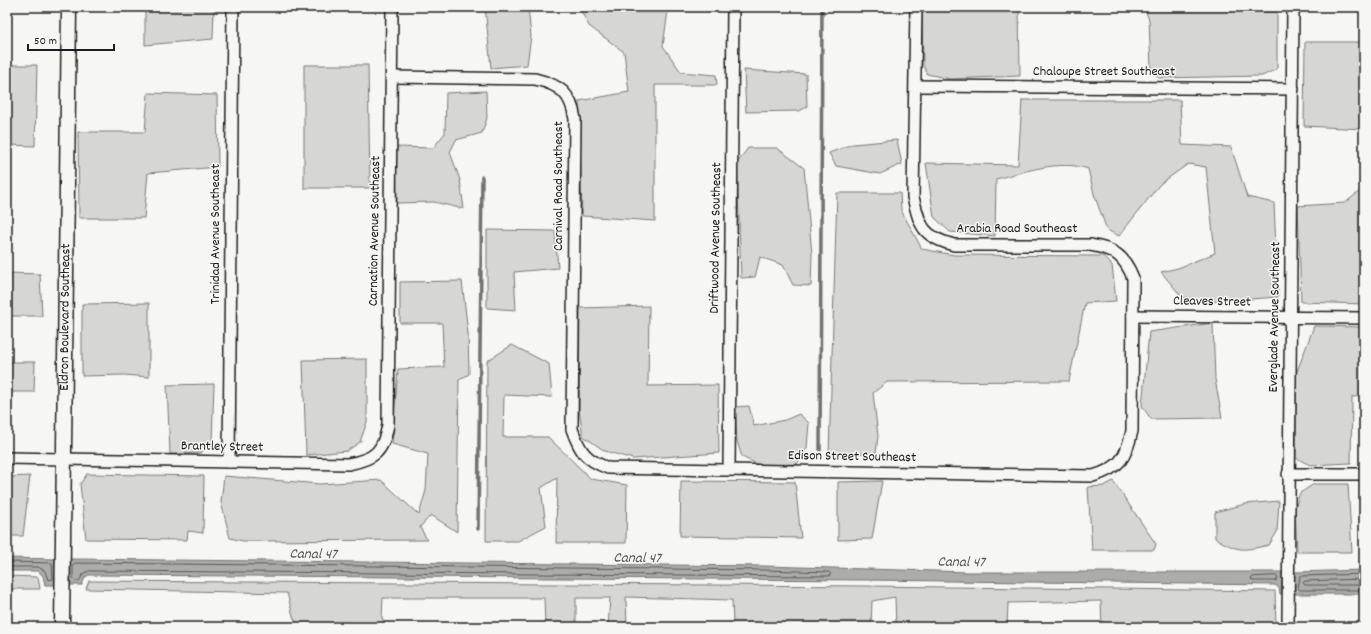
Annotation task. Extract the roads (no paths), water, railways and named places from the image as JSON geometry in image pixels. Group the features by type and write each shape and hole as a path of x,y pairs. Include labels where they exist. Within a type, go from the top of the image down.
{"street":[{"name":"Eldron Boulevard Southeast","path":"62,627 69,7"},
{"name":"Trinidad Avenue Southeast","path":"229,462 233,7"},
{"name":"Carnation Avenue Southeast","path":"378,453 385,442 388,425 392,7"},
{"name":"Driftwood Avenue Southeast","path":"729,469 733,7"},
{"name":"Arabia Road Southeast","path":"916,7 916,86 913,197 918,217 925,231 937,241 954,245 1088,244 1105,248 1119,254 1128,264 1133,278 1132,431 1128,450 1119,464"},
{"name":"Everglade Avenue Southeast","path":"1288,627 1288,474 1293,7"},
{"name":"Carnival Road Southeast","path":"392,77 535,79 553,83 564,92 572,104 574,127 572,429 578,445 585,455"},
{"name":"Chaloupe Street Southeast","path":"916,86 1293,88"},
{"name":"Cleaves Street","path":"1133,316 1364,318"},
{"name":"Brantley Street","path":"7,458 348,464 364,461 378,453"},
{"name":"Edison Street Southeast","path":"585,455 592,462 608,468 1093,476 1107,472 1119,464"},
{"path":"1288,474 1364,474"}],"water":[{"path":"7,558 57,559 57,585 45,585 43,576 38,571 7,571"},
{"path":"69,559 765,566 969,572 1282,572 1282,594 1280,594 1279,588 1275,585 867,580 89,575 85,577 82,585 69,585"},
{"path":"1364,570 1364,594 1294,594 1294,572"}],"waterway":[{"path":"820,450 822,7"},
{"path":"478,529 482,177"}],"water label":[{"name":"Canal 47","path":"313,555"},
{"name":"Canal 47","path":"637,559"},
{"name":"Canal 47","path":"961,563"}]}
